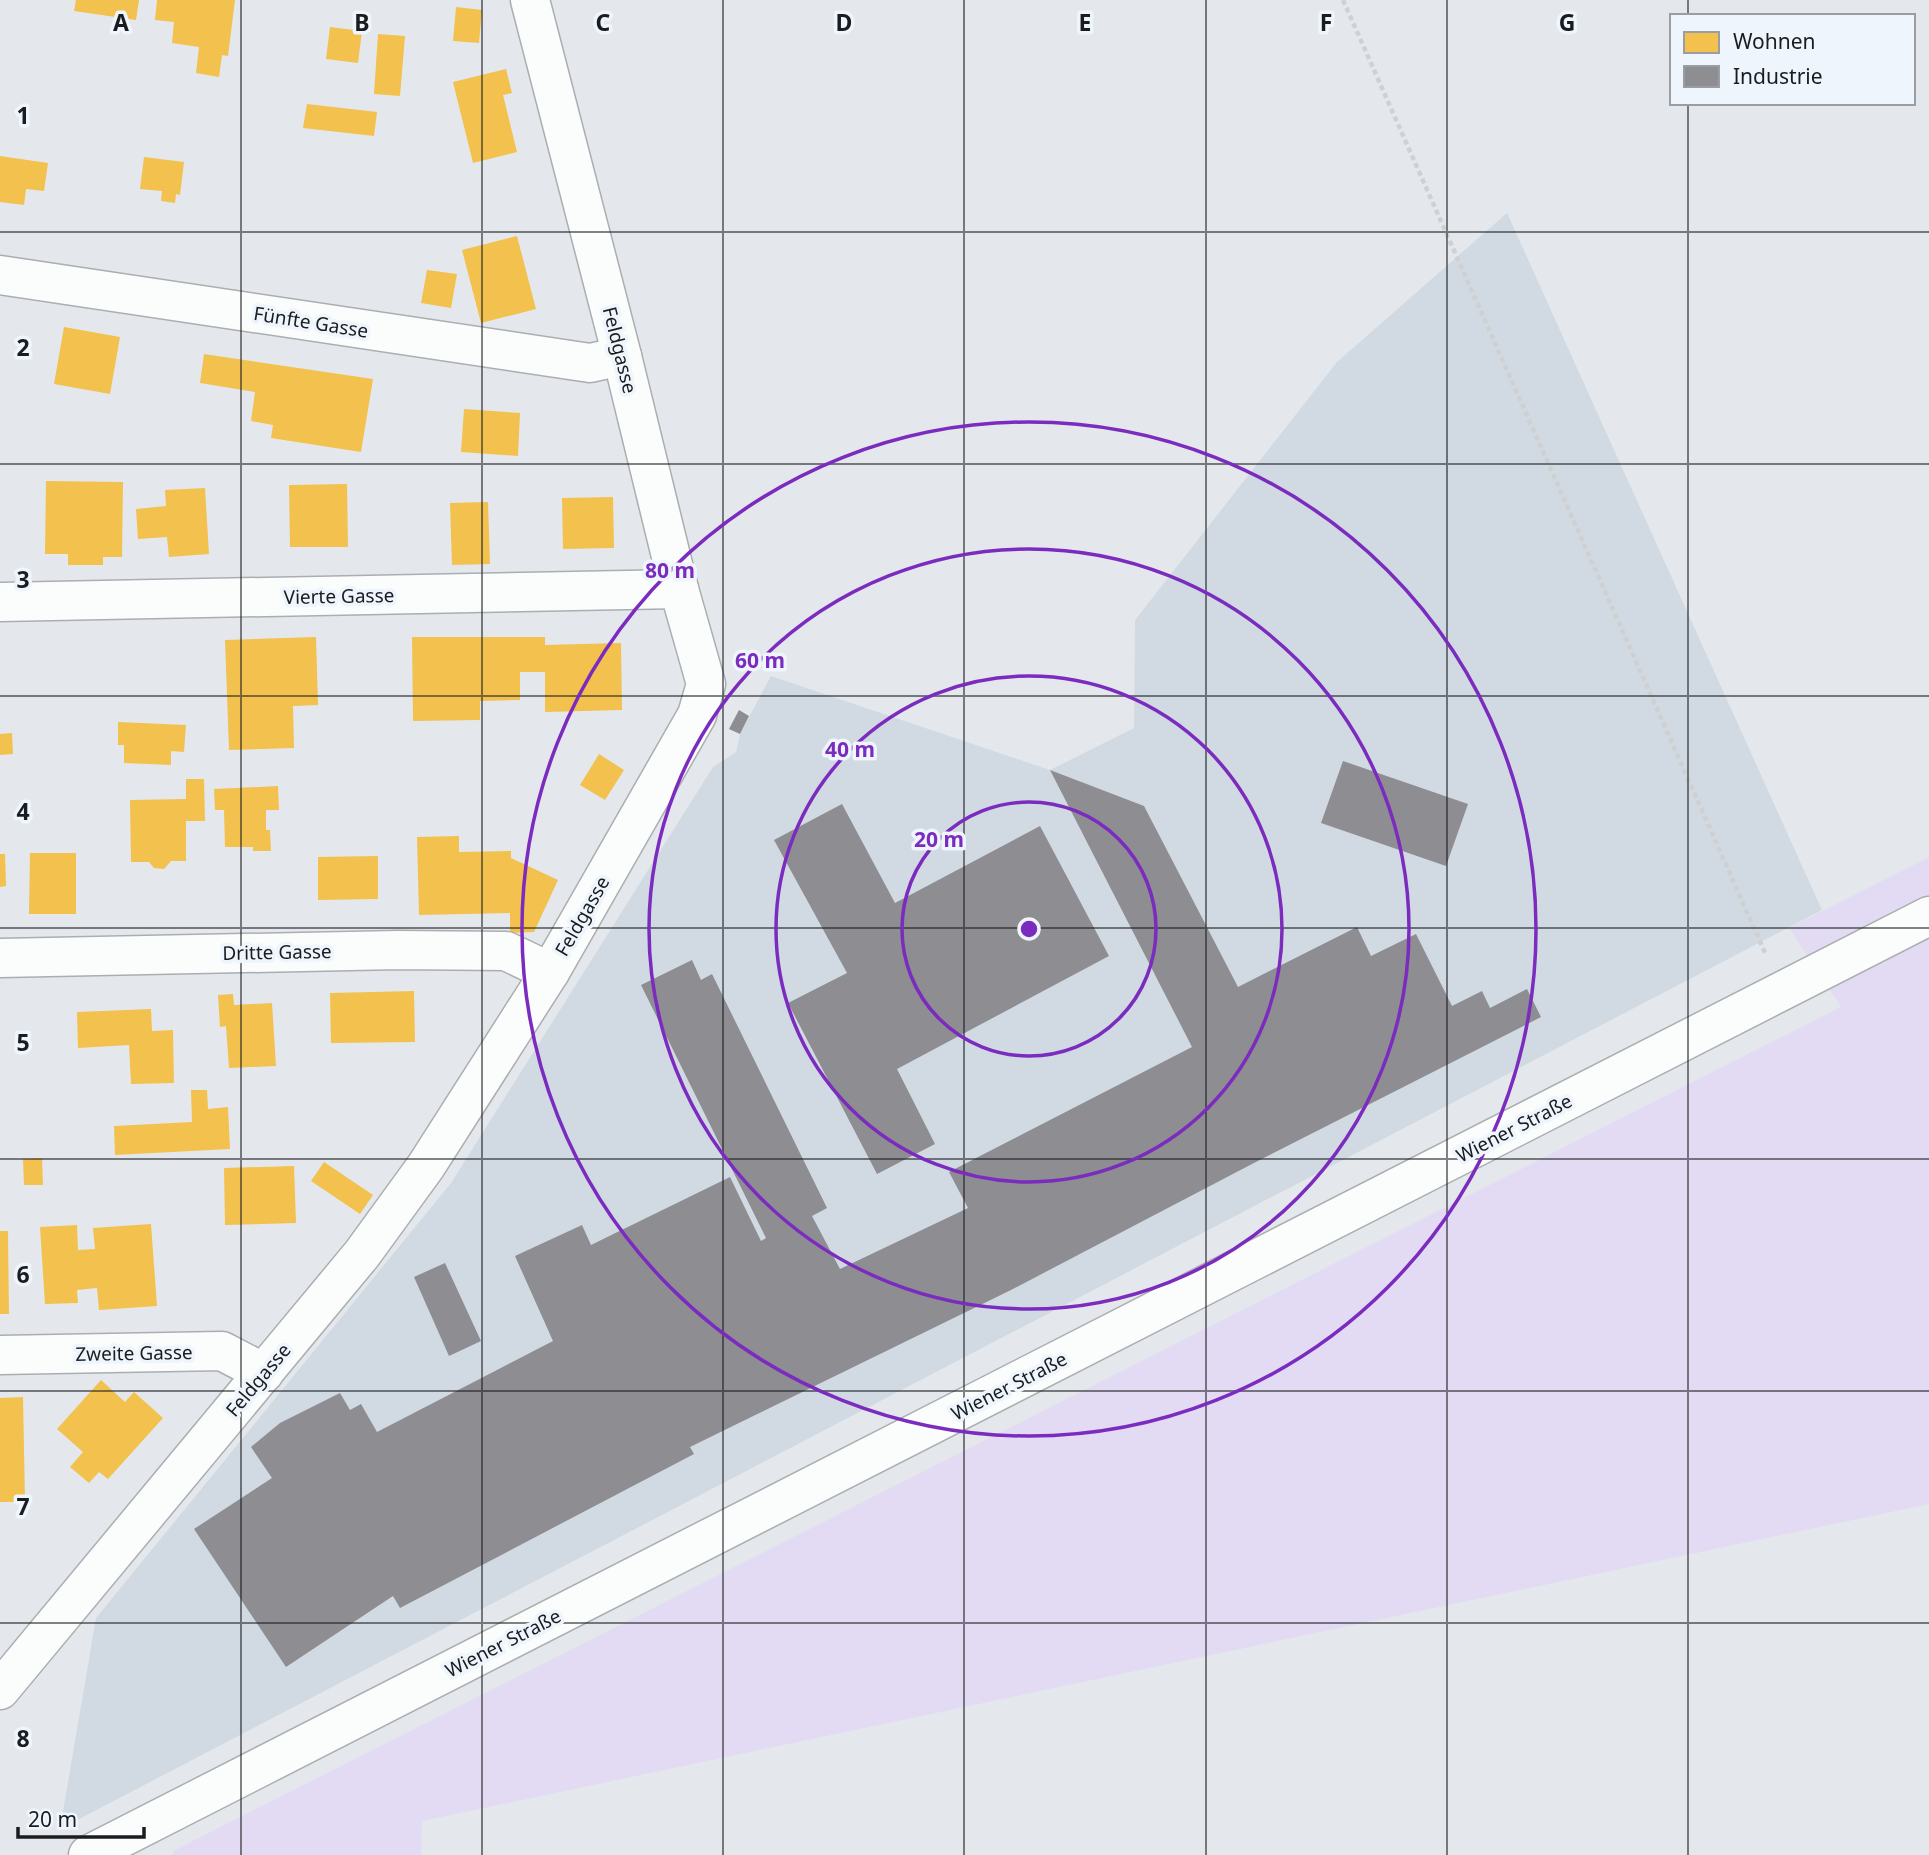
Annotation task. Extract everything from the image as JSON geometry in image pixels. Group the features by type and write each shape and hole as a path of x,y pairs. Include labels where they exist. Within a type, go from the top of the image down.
{"street":[{"name":"Feldgasse","path":"0,1690 362,1254 426,1166 550,972 697,715 706,684 679,589 530,0"},
{"name":"Fünfte Gasse","path":"0,275 590,363 622,356"},
{"name":"Vierte Gasse","path":"0,603 679,589"},
{"name":"Wiener Straße","path":"88,1855 1929,916"},
{"name":"Dritte Gasse","path":"0,958 398,950 506,951 550,972"},
{"name":"Zweite Gasse","path":"0,1355 222,1351 264,1373"}],"path":[{"path":"1343,0 1782,991"}],"shaded area":[{"path":"1507,213 1822,910 60,1829 96,1618 451,1183 713,767 736,752 740,734 771,676 1050,770 1134,728 1135,620 1337,362"},
{"path":"1929,857 1929,1504 422,1821 421,1855 172,1855 175,1850 1841,1007 1789,928"}],"building: Wohnen":[{"path":"76,0 139,0 136,20 74,11"},
{"path":"157,0 235,0 228,56 222,55 219,77 196,73 199,47 172,43 174,22 155,20"},
{"path":"456,7 482,10 479,43 453,41"},
{"path":"330,27 362,31 358,63 326,59"},
{"path":"378,34 405,36 400,96 374,94"},
{"path":"506,69 512,93 503,95 517,152 473,163 453,82"},
{"path":"307,104 377,112 374,136 303,128"},
{"path":"0,156 48,163 44,191 26,189 24,205 0,202"},
{"path":"144,157 184,162 180,195 176,194 175,203 161,201 162,191 140,189"},
{"path":"517,236 536,309 481,323 462,250"},
{"path":"427,270 457,274 451,308 421,303"},
{"path":"64,327 120,337 110,394 54,384"},
{"path":"204,354 373,379 361,452 271,438 273,425 251,421 255,392 200,383"},
{"path":"464,409 520,413 518,456 461,452"},
{"path":"46,481 123,482 122,557 103,557 103,565 68,565 68,554 45,554"},
{"path":"347,484 348,547 290,547 289,485"},
{"path":"205,488 209,554 169,557 167,537 138,539 136,509 166,506 165,490"},
{"path":"613,497 614,548 563,549 562,498"},
{"path":"488,502 490,564 452,565 450,503"},
{"path":"316,637 318,705 293,706 294,748 229,750 225,640"},
{"path":"412,637 545,637 545,645 621,643 622,710 545,712 545,672 520,672 520,700 480,701 480,720 413,721"},
{"path":"118,722 186,725 184,752 171,751 171,765 124,763 124,745 118,745"},
{"path":"12,733 13,754 0,755 0,734"},
{"path":"599,754 624,770 605,800 580,785"},
{"path":"186,779 204,779 205,821 186,821 186,861 171,861 164,869 154,868 149,862 131,862 130,800 186,799"},
{"path":"278,786 279,810 266,810 266,830 270,830 271,851 253,851 253,847 225,847 224,810 215,810 214,789"},
{"path":"459,836 459,852 511,851 511,858 558,880 534,932 510,933 510,913 419,915 417,837"},
{"path":"30,853 76,853 76,914 29,914"},
{"path":"0,854 5,854 6,886 0,887"},
{"path":"378,856 378,899 318,900 318,857"},
{"path":"414,991 415,1042 331,1043 330,993"},
{"path":"233,994 234,1005 272,1003 276,1066 229,1068 226,1026 220,1027 218,995"},
{"path":"151,1009 152,1031 173,1030 174,1083 131,1084 129,1045 78,1048 77,1012"},
{"path":"191,1090 207,1090 208,1109 228,1107 230,1149 115,1155 114,1126 192,1122"},
{"path":"42,1158 43,1185 24,1185 23,1159"},
{"path":"324,1162 373,1195 360,1214 311,1181"},
{"path":"294,1166 296,1223 225,1225 224,1168"},
{"path":"151,1224 157,1306 99,1310 97,1288 77,1290 78,1303 45,1304 40,1227 77,1225 78,1250 95,1249 93,1228"},
{"path":"0,1231 8,1231 9,1314 0,1314"},
{"path":"101,1380 125,1402 134,1392 163,1418 108,1479 99,1472 89,1483 70,1467 83,1452 57,1429"},
{"path":"23,1397 25,1502 0,1502 0,1398"}],"building: Industrie":[{"path":"739,710 749,716 740,734 729,729"},
{"path":"1343,761 1468,804 1446,866 1321,823"},
{"path":"1050,770 1144,806 1238,987 1357,927 1371,956 1416,934 1452,1006 1482,991 1490,1008 1527,989 1541,1017 1011,1290 690,1447 694,1454 400,1608 393,1596 286,1667 194,1529 272,1478 251,1447 280,1423 340,1393 350,1410 361,1404 377,1432 553,1341 515,1256 582,1225 591,1245 730,1177 761,1241 766,1238 641,985 692,960 701,980 712,974 827,1208 812,1216 840,1269 968,1208 949,1172 1192,1047"},
{"path":"842,804 895,903 1040,826 1109,956 897,1069 935,1144 877,1174 788,1003 847,973 774,840"},
{"path":"445,1263 481,1341 449,1356 414,1277"}]}
